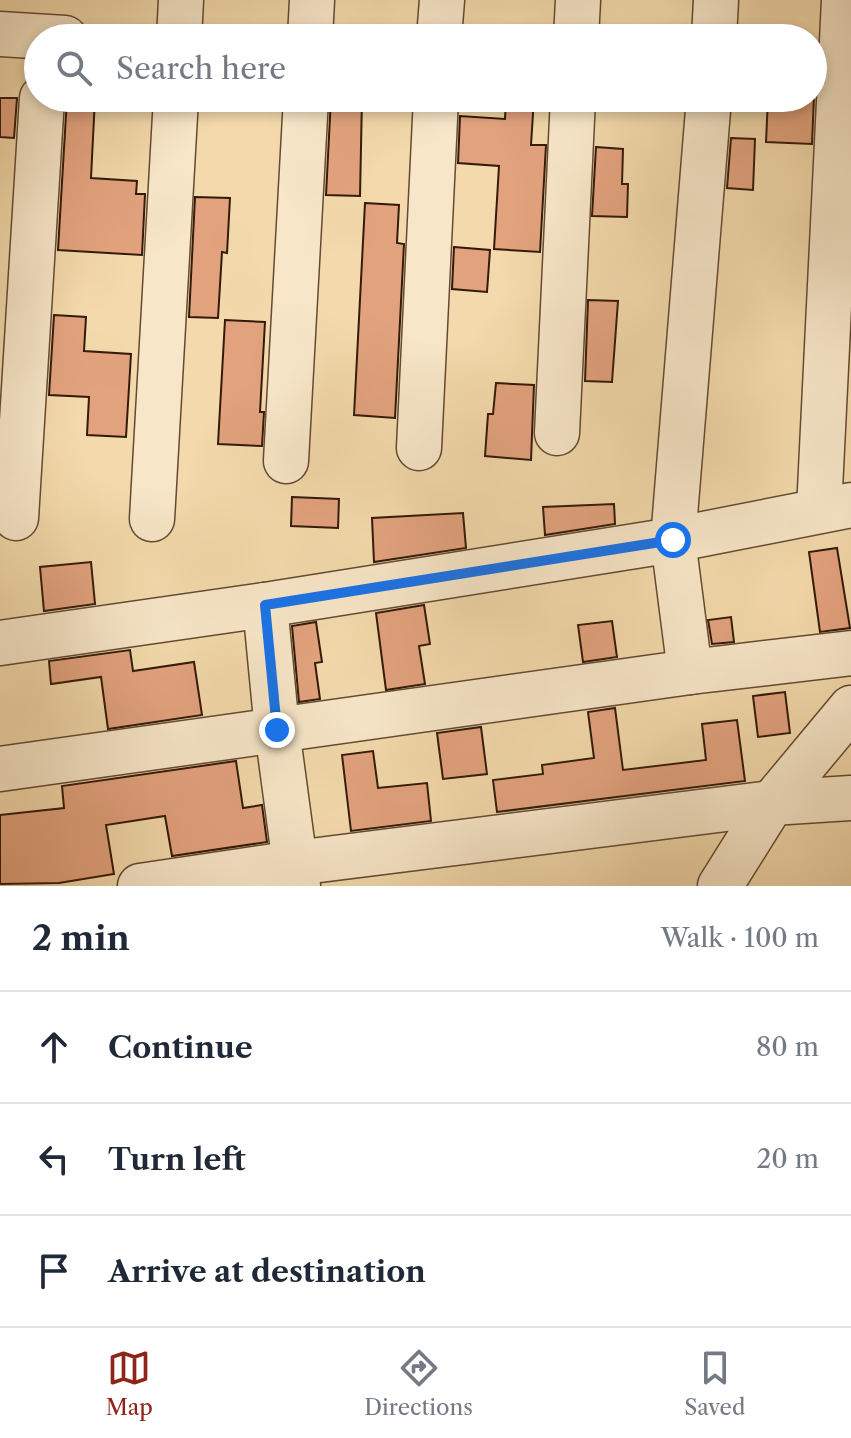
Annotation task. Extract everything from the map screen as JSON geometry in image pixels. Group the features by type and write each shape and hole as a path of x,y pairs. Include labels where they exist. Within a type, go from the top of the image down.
{"street":[{"path":"180,24 181,0"},
{"path":"311,24 312,0"},
{"path":"440,24 442,0"},
{"path":"577,24 578,0"},
{"path":"715,24 716,0"},
{"path":"0,643 265,605 673,540 835,508 834,85 844,0"},
{"path":"0,34 24,31"},
{"path":"16,518 41,112"},
{"path":"152,519 175,112"},
{"path":"286,461 305,112"},
{"path":"419,448 435,112"},
{"path":"557,433 572,112"},
{"path":"690,672 673,540 708,112"},
{"path":"265,605 296,874"},
{"path":"0,769 690,672 851,653"},
{"path":"720,886 772,803 851,708"},
{"path":"140,886 296,874 772,803 851,798"}],"building":[{"path":"0,98 17,98 14,138 0,137"},
{"path":"66,112 94,112 91,178 137,181 136,194 145,194 142,255 58,250"},
{"path":"330,112 362,112 360,196 326,195"},
{"path":"505,112 533,112 531,145 546,145 540,252 494,249 499,166 458,163 460,116 505,119"},
{"path":"767,112 813,112 812,144 766,142"},
{"path":"731,138 755,139 753,190 727,188"},
{"path":"596,147 623,149 622,184 628,184 627,217 592,216"},
{"path":"195,197 230,198 227,253 222,252 218,318 189,317"},
{"path":"365,203 399,205 397,243 404,244 395,418 354,415"},
{"path":"454,247 490,250 487,292 452,289"},
{"path":"588,300 618,301 612,382 585,381"},
{"path":"54,315 86,317 84,351 131,354 126,437 87,435 89,397 49,395"},
{"path":"225,320 265,322 260,412 264,412 262,446 218,444"},
{"path":"496,383 534,385 531,460 485,456 488,414 493,414"},
{"path":"292,497 339,499 338,528 291,526"},
{"path":"614,504 615,524 545,535 543,507"},
{"path":"463,513 466,548 374,562 372,518"},
{"path":"837,548 850,628 820,632 809,552"},
{"path":"91,562 95,604 44,611 40,567"},
{"path":"424,605 430,644 419,646 425,684 386,690 376,613"},
{"path":"731,617 734,642 712,644 708,620"},
{"path":"612,621 617,657 583,662 578,625"},
{"path":"316,622 322,662 315,663 320,699 299,702 292,626"},
{"path":"130,650 133,671 194,662 202,715 108,729 101,677 51,684 49,661"},
{"path":"785,692 790,733 758,737 753,696"},
{"path":"615,708 623,770 706,760 702,724 737,720 745,781 497,812 493,780 543,774 542,765 594,758 588,712"},
{"path":"481,727 487,774 443,779 437,733"},
{"path":"373,751 378,788 427,783 431,821 351,831 342,755"},
{"path":"236,761 243,808 262,805 267,842 172,856 165,816 106,825 114,874 59,883 0,884 0,815 64,808 62,786"}],"route":[{"path":"277,730 265,605 673,540"}]}
